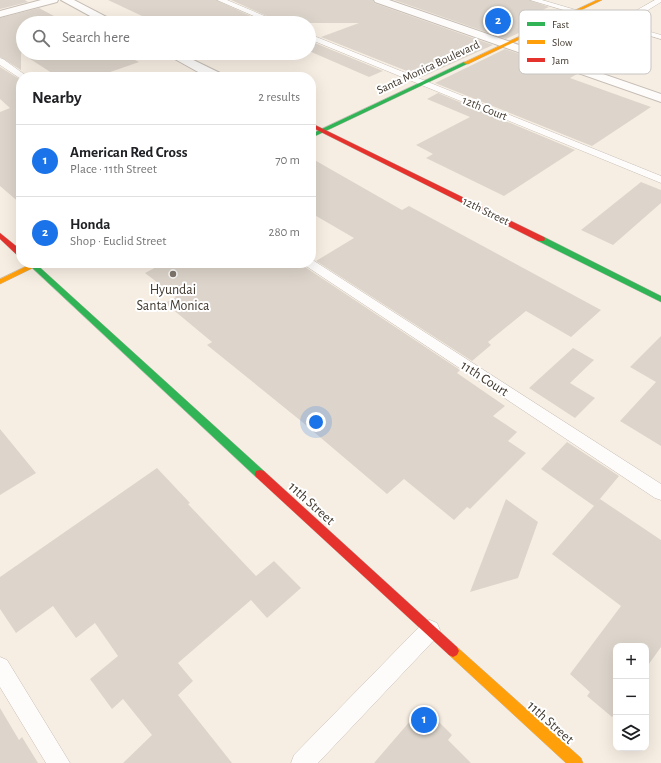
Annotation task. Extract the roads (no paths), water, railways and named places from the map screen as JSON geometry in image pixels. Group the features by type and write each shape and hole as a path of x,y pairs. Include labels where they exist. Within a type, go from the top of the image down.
{"street":[{"path":"0,14 53,0"},
{"path":"66,0 98,16"},
{"path":"379,0 519,49"},
{"name":"Santa Monica Boulevard","path":"578,10 586,6 601,7"},
{"name":"Santa Monica Boulevard","path":"316,134 519,38"},
{"path":"184,60 207,72"},
{"path":"592,74 661,98"},
{"name":"12th Street","path":"316,128 661,298"},
{"path":"0,235 16,249"},
{"path":"0,282 27,268"},
{"name":"11th Street","path":"39,268 430,630 576,763"}],"lane":[{"path":"221,0 260,16"},
{"path":"534,0 567,10"},
{"path":"643,10 660,0"},
{"path":"651,34 661,37"},
{"name":"12th Court","path":"316,39 661,180"},
{"path":"0,61 16,72"},
{"name":"11th Court","path":"316,267 661,493"},
{"path":"302,763 430,630"},
{"path":"0,667 59,763"}],"place":[{"name":"Honda","path":"498,21"},
{"name":"Hyundai Santa Monica","path":"173,274"},
{"name":"American Red Cross","path":"424,720"}]}
